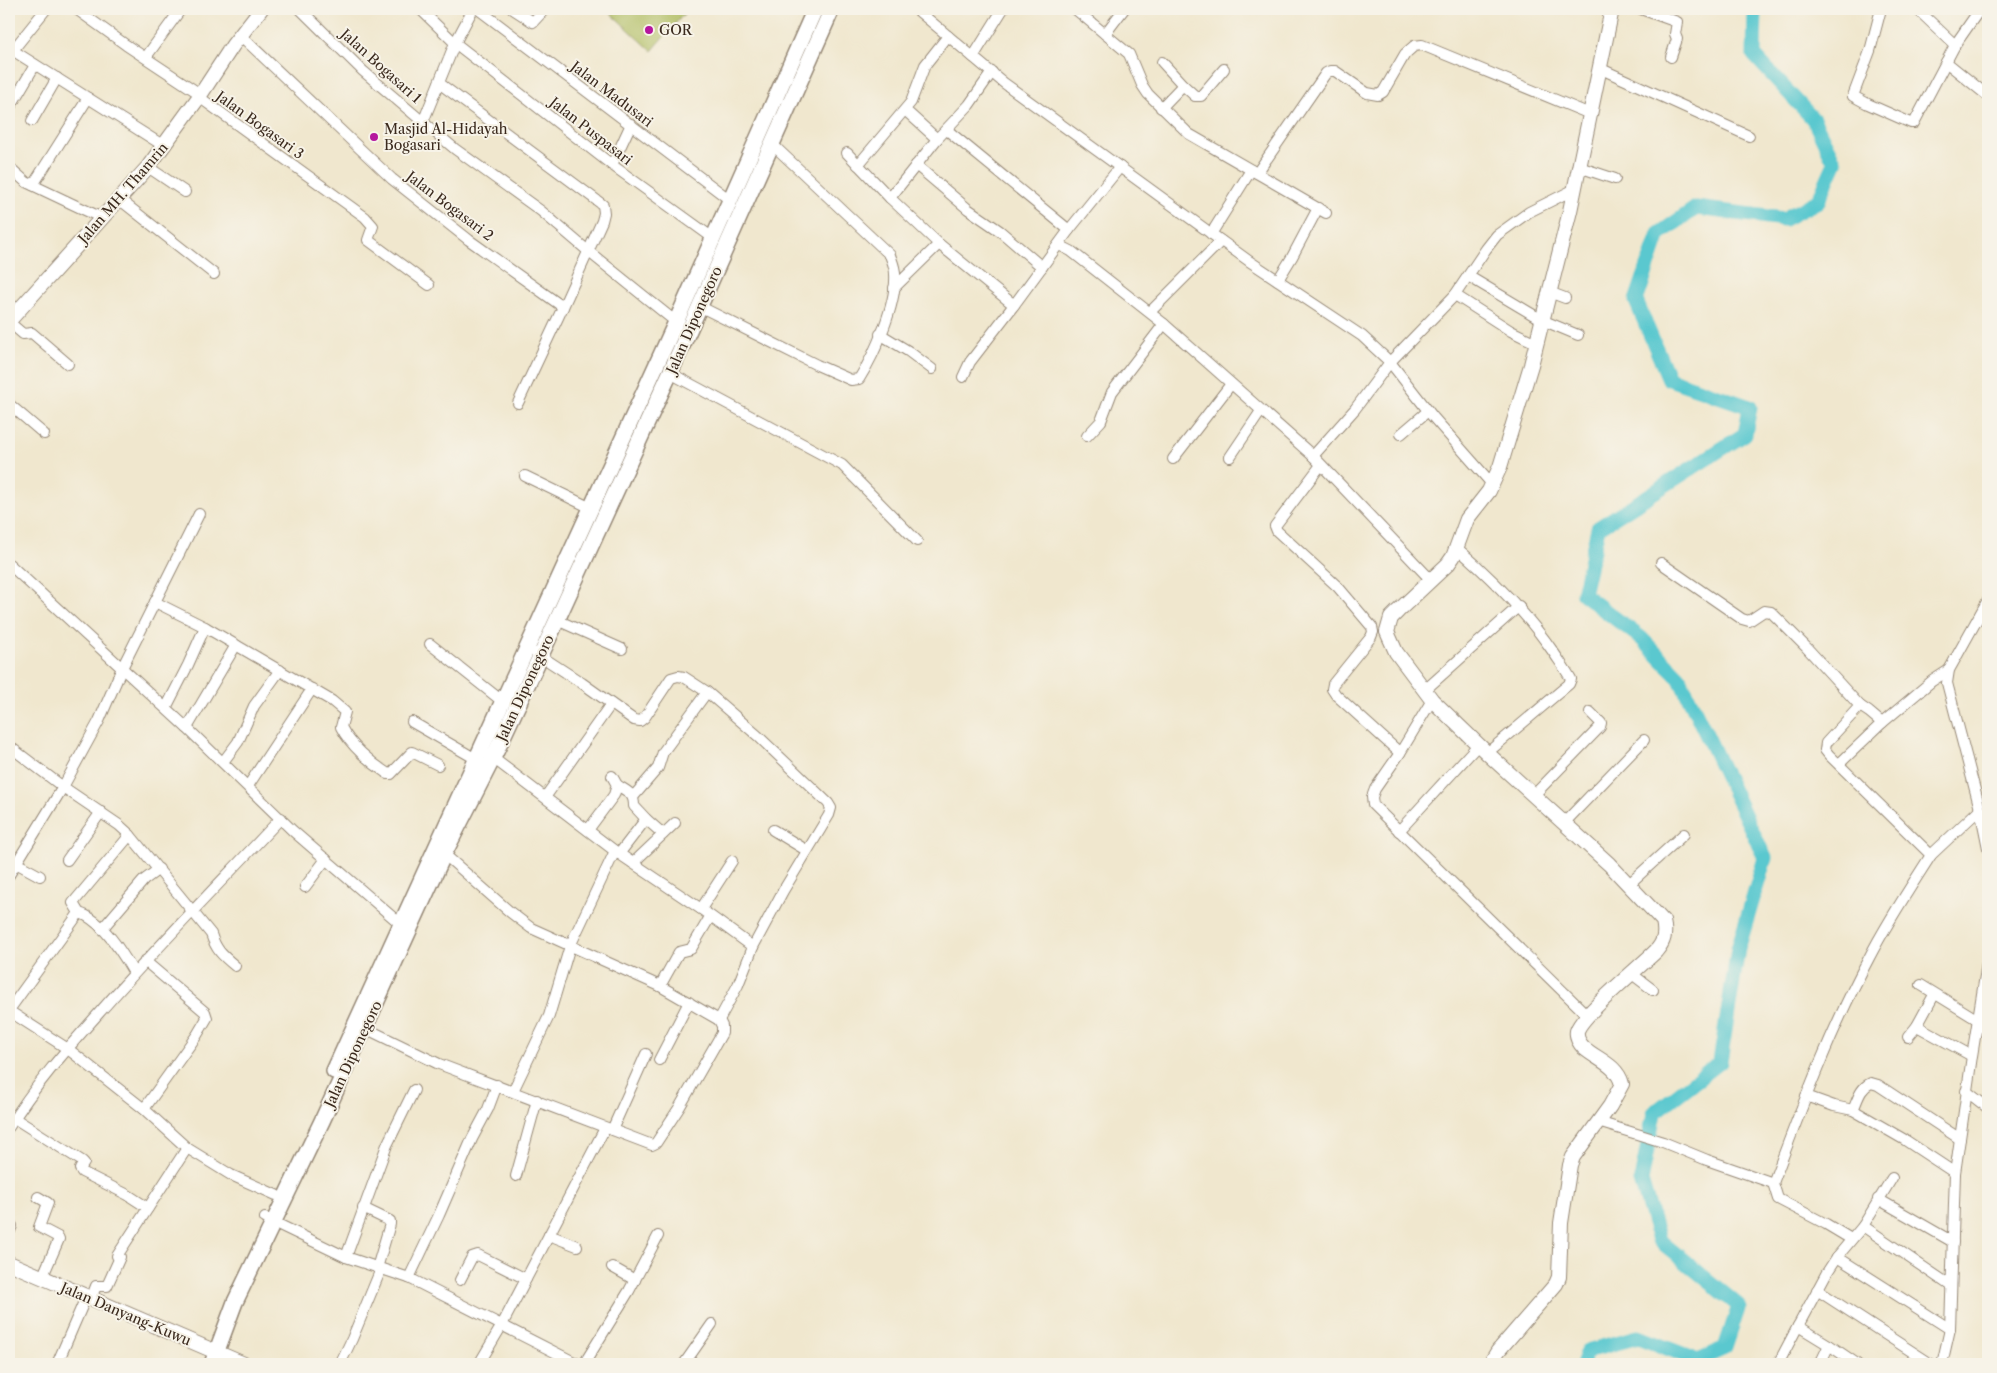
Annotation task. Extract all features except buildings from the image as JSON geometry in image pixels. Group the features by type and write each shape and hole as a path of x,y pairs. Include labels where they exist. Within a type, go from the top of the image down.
{"main road":[{"name":"Jalan Diponegoro","path":"204,1364 212,1355 244,1264 269,1220 360,1026 405,927 478,754 676,322 815,9"},
{"name":"Jalan Diponegoro","path":"405,927 493,758 541,656 670,374 832,9"},
{"name":"Jalan Diponegoro","path":"269,1220 276,1196 360,1026"}],"street":[{"path":"46,9 11,49 164,146"},
{"name":"Jalan Bogasari 3","path":"76,9 146,57 370,222 373,226 368,240 429,285"},
{"path":"146,57 181,9"},
{"name":"Jalan MH. Thamrin","path":"9,321 148,167 240,35 261,9"},
{"name":"Jalan Bogasari 1","path":"300,9 363,71 455,149 541,211 676,322"},
{"name":"Jalan Puspasari","path":"420,9 455,43 612,165 713,238"},
{"path":"423,122 455,43 473,9"},
{"name":"Jalan Madusari","path":"478,9 730,200"},
{"path":"513,9 533,22 545,9"},
{"path":"916,9 992,72 1211,234 1362,336 1390,362 1428,411 1492,484"},
{"path":"973,57 1003,9"},
{"path":"1075,9 1129,54 1142,85 1161,108 1189,134 1322,210 1278,280"},
{"path":"1105,34 1124,9"},
{"path":"1400,753 1336,695 1332,690 1333,684 1391,618 1448,564 1457,548 1467,519 1484,499 1492,484 1502,459 1542,320 1575,189 1612,9"},
{"path":"1641,9 1677,22 1675,34 1677,39 1671,57"},
{"path":"1881,9 1870,51 1853,93 1856,98 1914,123 1955,45 1980,9"},
{"path":"1917,9 1955,45"},
{"name":"Jalan Bogasari 2","path":"240,35 392,179 469,240 563,307"},
{"path":"858,165 911,102 925,65 948,36"},
{"path":"1211,234 1254,171 1330,71 1335,71 1367,93 1378,95 1383,92 1405,54 1414,46 1422,46 1590,114"},
{"path":"1162,62 1195,96 1201,96 1224,69"},
{"path":"1946,62 1988,96"},
{"path":"9,109 36,65"},
{"path":"1599,68 1749,136"},
{"path":"890,198 937,139 969,105 992,72"},
{"path":"32,121 56,78"},
{"path":"439,83 603,205 604,214 602,221 518,403"},
{"path":"1161,108 1183,85"},
{"path":"33,186 88,98"},
{"path":"905,110 937,139"},
{"path":"612,165 631,124"},
{"path":"947,130 1069,230"},
{"path":"699,306 817,365 852,380 859,379 888,317 894,288 894,266 890,255 772,144"},
{"path":"847,153 938,244 1014,305"},
{"path":"916,165 1042,267"},
{"path":"9,167 33,186 102,218"},
{"path":"148,167 185,192"},
{"path":"963,377 970,362 1069,230 1120,167"},
{"path":"1579,167 1615,179"},
{"path":"1313,456 1356,409 1390,362 1455,295 1497,235 1529,212 1575,189"},
{"path":"119,199 214,274"},
{"path":"1150,312 1221,241"},
{"path":"894,288 938,244"},
{"path":"1059,245 1071,251 1150,312 1313,456 1431,580"},
{"path":"1468,276 1542,320 1578,335"},
{"path":"1549,292 1565,298"},
{"path":"1455,295 1512,331 1536,343"},
{"path":"9,321 23,334 32,333 68,364"},
{"path":"1087,436 1101,421 1112,392 1164,324"},
{"path":"880,334 908,351 932,369"},
{"path":"670,374 842,465 917,541"},
{"path":"1173,459 1231,384"},
{"path":"9,404 44,434"},
{"path":"1230,457 1261,411"},
{"path":"1401,434 1428,411"},
{"path":"1321,465 1275,526 1277,530 1338,587 1380,632 1428,695 1482,749 1565,822 1609,864 1663,921 1665,930 1662,944 1587,1015 1578,1029 1578,1040 1583,1047 1615,1069 1622,1084 1610,1106 1570,1165 1561,1223 1559,1277 1556,1284 1498,1351 1490,1364"},
{"path":"525,476 591,508"},
{"path":"9,874 63,787 99,721 122,668 200,514"},
{"path":"1399,831 1482,749 1571,681 1542,636 1519,606 1494,580 1457,548"},
{"path":"1661,563 1742,619 1749,621 1764,611 1770,612 1806,647 1860,706 1882,723"},
{"path":"9,564 166,708 281,818 405,927"},
{"path":"1988,600 1949,670 1947,683 1980,809 1988,848"},
{"path":"155,602 236,644 312,689 344,711 341,728 362,752 388,774 412,752 438,765"},
{"path":"1519,606 1428,695 1400,753 1372,797 1373,805 1587,1015"},
{"path":"557,620 622,649"},
{"path":"166,708 205,627"},
{"path":"187,728 236,644"},
{"path":"430,644 502,701"},
{"path":"526,649 541,656 634,720 640,721 645,717 671,678 684,677 707,692 758,736 831,808 829,815 806,850 753,947 738,985 719,1020"},
{"path":"223,762 238,742 254,706 280,670"},
{"path":"1839,764 1882,723 1932,681 1949,670"},
{"path":"248,786 312,689"},
{"path":"633,797 658,768 663,752 707,692"},
{"path":"546,796 611,704"},
{"path":"1860,706 1826,743 1825,750 1931,855"},
{"path":"1534,795 1600,727 1601,722 1590,712"},
{"path":"412,722 478,754 493,758 546,796 632,863 701,908 710,917 753,947"},
{"path":"1565,822 1644,740"},
{"path":"9,746 63,787 119,825 130,835 194,911 211,934 215,946 221,954 235,966"},
{"path":"588,830 614,795 614,781 633,797 634,806 663,834"},
{"path":"1851,1239 1809,1214 1778,1199 1773,1183 1806,1096 1839,1019 1870,955 1931,855 1980,809"},
{"path":"66,860 101,812"},
{"path":"148,1208 128,1195 82,1172 80,1169 84,1163 82,1160 12,1122 68,1049 134,973 281,818"},
{"path":"514,1091 549,1016 570,946 617,852 646,819"},
{"path":"632,863 674,823"},
{"path":"774,830 806,850"},
{"path":"1628,885 1684,834"},
{"path":"73,903 130,835"},
{"path":"360,1026 439,1064 652,1145 656,1143 679,1108 722,1033 722,1026 719,1020 689,1002 660,986 532,928 510,912 444,854"},
{"path":"305,888 326,859"},
{"path":"701,908 732,861"},
{"path":"16,863 40,876"},
{"path":"102,929 144,880 159,869"},
{"path":"65,895 79,913 102,929 115,942 134,973"},
{"path":"79,913 9,1011 68,1049 144,1109 187,1148 231,1175 276,1196"},
{"path":"660,986 679,952 691,949 710,917"},
{"path":"1942,1364 1950,1329 1955,1173 1966,1091 1988,957"},
{"path":"144,1109 207,1018 205,1012 145,962"},
{"path":"1632,974 1653,990"},
{"path":"1921,985 1934,995 1978,1020"},
{"path":"1908,1037 1917,1026 1934,995"},
{"path":"659,1060 689,1002"},
{"path":"1917,1026 1972,1056"},
{"path":"479,1364 608,1129 646,1054"},
{"path":"1853,1110 1861,1091 1871,1083 1878,1085 1960,1138"},
{"path":"409,1278 440,1215 497,1085"},
{"path":"346,1257 387,1145 414,1090"},
{"path":"1966,1091 1988,1108"},
{"path":"1806,1096 1853,1110 1905,1140 1955,1173"},
{"path":"516,1176 537,1100"},
{"path":"1598,1122 1664,1142 1707,1160 1773,1183"},
{"path":"57,1364 96,1286 107,1286 119,1256 187,1148"},
{"path":"1778,1364 1817,1290 1837,1257 1863,1226 1892,1178"},
{"path":"38,1197 48,1203 39,1227 59,1239 42,1278"},
{"path":"1878,1199 1953,1242"},
{"path":"340,1364 379,1269 390,1224 390,1221 363,1208"},
{"path":"269,1220 346,1257 409,1278 578,1364"},
{"path":"1863,1226 1951,1286"},
{"path":"549,1235 577,1246"},
{"path":"584,1364 635,1280 658,1236"},
{"path":"460,1280 472,1257 477,1255 483,1256 526,1279"},
{"path":"1837,1257 1950,1329"},
{"name":"Jalan Danyang-Kuwu","path":"9,1264 89,1298 212,1355 244,1364"},
{"path":"612,1267 635,1280"},
{"path":"1817,1290 1931,1364"},
{"path":"684,1364 712,1324"},
{"path":"1798,1326 1857,1364"},
{"path":"1820,1364 1828,1345"}],"green space":[{"name":"GOR","path":"606,9 688,9 652,51"}],"waterway":[{"path":"1582,1364 1587,1351 1638,1337 1698,1360 1725,1348 1739,1306 1659,1240 1641,1181 1654,1113 1720,1062 1738,949 1765,858 1679,677 1641,638 1583,594 1598,528 1745,434 1750,407 1669,379 1636,301 1659,234 1696,208 1784,219 1818,201 1835,163 1813,119 1754,55 1755,9"}],"place":[{"name":"GOR","path":"649,30"},
{"name":"Masjid Al-Hidayah Bogasari","path":"374,137"}]}
